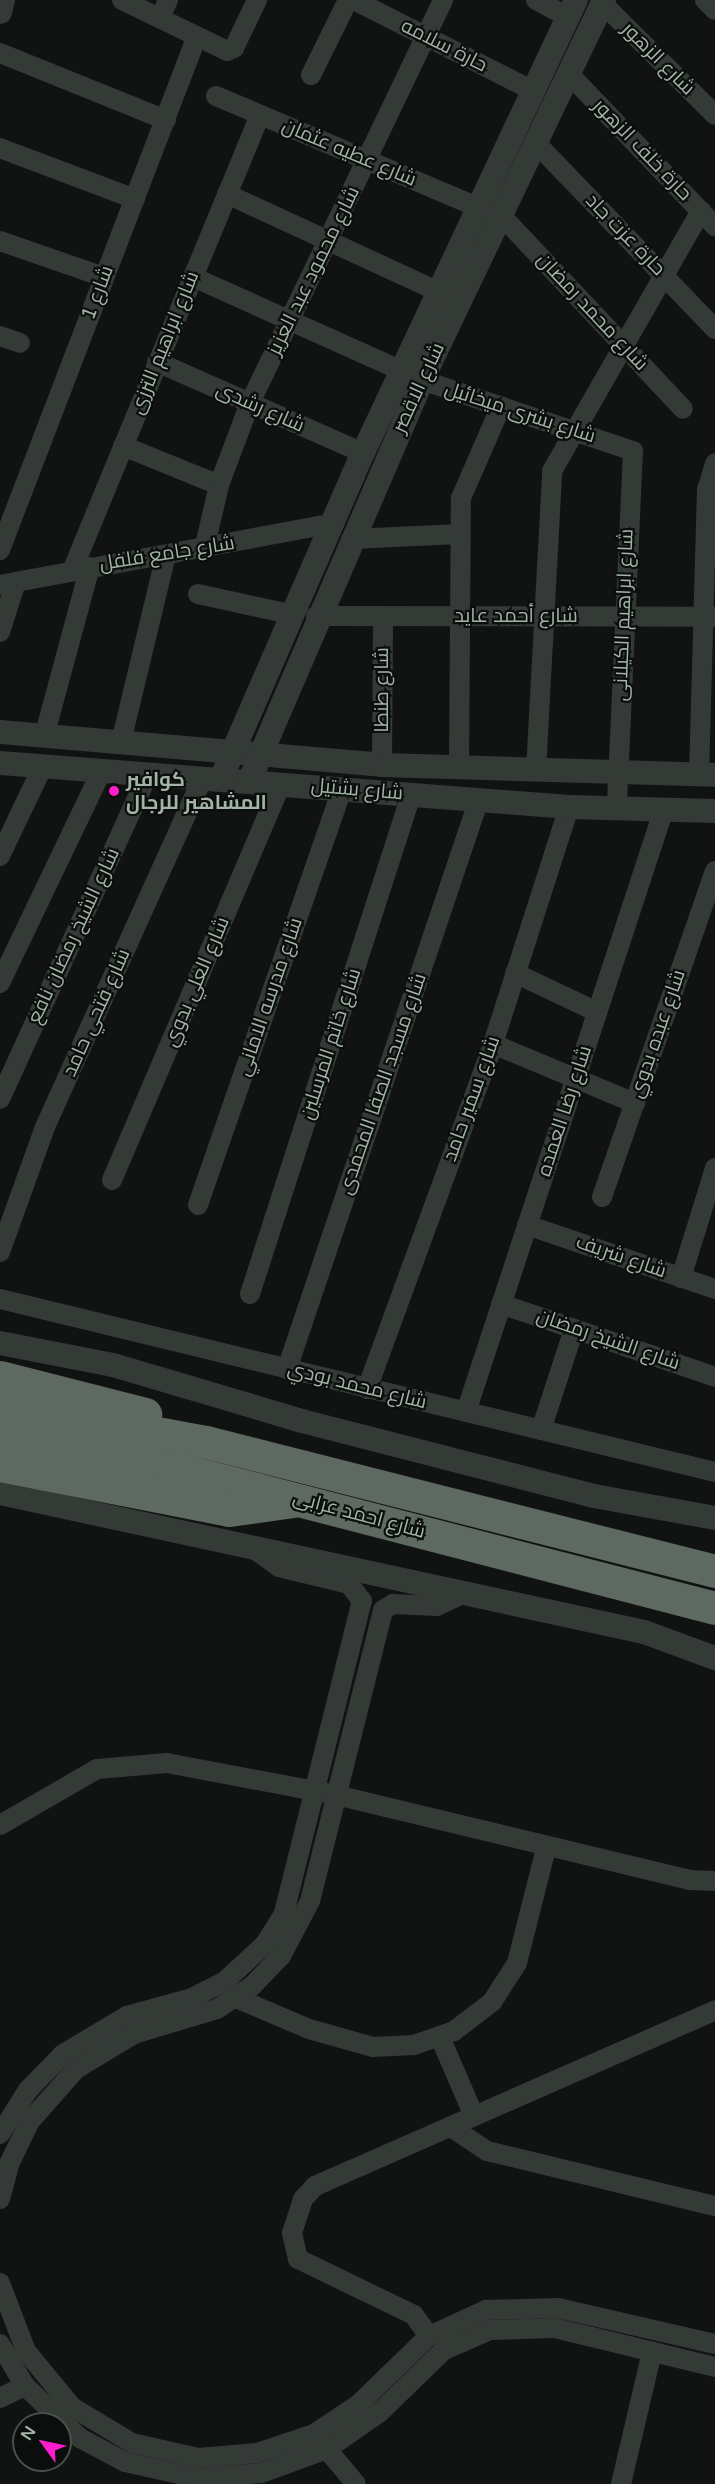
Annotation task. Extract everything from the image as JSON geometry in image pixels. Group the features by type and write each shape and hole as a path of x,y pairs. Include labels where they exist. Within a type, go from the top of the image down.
{"highway":[{"path":"0,1377 113,1403 206,1442"},
{"name":"شارع احمد عرابى","path":"0,1404 206,1442 715,1571"},
{"name":"شارع احمد عرابى","path":"0,1433 298,1499 715,1608"},
{"path":"0,1465 230,1510 255,1510 298,1499"},
{"path":"681,1563 715,1554"},
{"path":"671,1596 715,1621"}],"street":[{"path":"0,12 3,0"},
{"path":"123,0 164,9 197,36 232,50 257,0"},
{"path":"311,75 348,0"},
{"name":"حارة سلامه","path":"354,0 535,92"},
{"name":"شارع محمود عبد العزيز","path":"204,550 219,484 250,403 443,0"},
{"path":"536,0 572,8"},
{"path":"705,0 715,10"},
{"name":"شارع الاقصر","path":"342,531 363,453 412,376 441,293 535,142 603,2"},
{"name":"شارع الزهور","path":"603,2 715,115"},
{"name":"شارع الاقصر","path":"212,778 234,752 305,615 412,376 491,212 535,92 572,8"},
{"name":"شارع 1","path":"0,550 197,36"},
{"path":"0,53 166,120"},
{"name":"حارة خلف الزهور","path":"569,74 715,226"},
{"name":"شارع عطيه عثمان","path":"216,96 491,212"},
{"name":"شارع ابراهيم الترزى","path":"44,736 81,569 123,446 260,115"},
{"name":"حارة عزت جاد","path":"535,142 715,328"},
{"path":"0,148 135,199"},
{"path":"227,194 441,293"},
{"path":"536,771 549,484 572,430 701,211"},
{"name":"شارع محمد رمضان","path":"491,212 683,409"},
{"path":"0,241 104,277"},
{"name":"شارع بشرى ميخائيل","path":"193,277 412,376 572,430 635,456"},
{"path":"0,336 20,343"},
{"name":"شارع رشدى","path":"158,362 363,453"},
{"path":"459,769 460,534 464,483 501,406"},
{"path":"123,446 219,484"},
{"name":"شارع ابراهيم الكيلانى","path":"617,808 628,482 635,456"},
{"path":"707,775 709,617 707,490 715,463"},
{"name":"شارع جامع فلفل","path":"8,584 166,555 342,531 460,534"},
{"path":"121,741 166,555"},
{"path":"0,632 8,584"},
{"name":"شارع أحمد عايد","path":"198,594 305,615 709,617"},
{"name":"شارع الاقصر","path":"249,782 305,615"},
{"name":"شارع طنطا","path":"382,765 383,616"},
{"name":"شارع بشتيل","path":"0,732 382,765 619,775 707,775"},
{"name":"شارع بشتيل","path":"0,763 569,807 715,811"},
{"path":"0,856 43,766"},
{"path":"0,983 102,770"},
{"name":"شارع الشيخ رمضان نافع","path":"0,1099 148,774"},
{"name":"شارع فتحي حامد","path":"0,1252 45,1127 212,778"},
{"name":"شارع العلي بدوي","path":"112,1180 281,784"},
{"name":"شارع مدرسه الاماني","path":"198,1205 342,789"},
{"name":"شارع خاتم المرسلين","path":"250,1294 411,795"},
{"name":"شارع مسجد الصفا المحمدى","path":"288,1369 480,799"},
{"name":"شارع سمير حامد","path":"367,1389 493,1044 569,807"},
{"name":"شارع رضا العمده","path":"466,1412 664,809"},
{"name":"شارع عبده بدوي","path":"602,1197 715,871"},
{"path":"515,973 597,1012"},
{"path":"493,1044 635,1103"},
{"path":"681,1278 715,1168"},
{"name":"شارع شريف","path":"527,1225 715,1289"},
{"name":"شارع محمد بودي","path":"0,1299 715,1472"},
{"name":"شارع الشيخ رمضان","path":"501,1304 715,1377"},
{"path":"541,1430 574,1329"},
{"path":"0,1343 113,1365 302,1421 594,1496 715,1518"},
{"path":"0,1493 257,1551 644,1632 715,1658"},
{"path":"0,2134 28,2090 83,2039 127,2016 209,1991 253,1958 288,1902 317,1791 361,1595 349,1584 271,1564 257,1551"},
{"path":"1,2189 30,2121 76,2069 134,2034 198,2017 236,1998 281,1956 302,1921 383,1610 393,1604 437,1606 463,1594"},
{"path":"0,1825 81,1775 126,1763 167,1763 336,1795 546,1848 713,1886"},
{"path":"236,1998 360,2045 400,2047 440,2037 480,2013 510,1976 523,1948 546,1848"},
{"path":"429,2336 414,2315 310,2270 298,2259 292,2233 303,2199 315,2186 715,2010"},
{"path":"440,2037 474,2116"},
{"path":"451,2127 487,2151 715,2206"},
{"path":"0,2283 26,2351 55,2390 92,2421 154,2450 178,2455 238,2457 314,2434 359,2404 429,2336 486,2310 540,2306 715,2344"},
{"path":"0,2344 25,2386 80,2438 148,2477 172,2480 240,2476 282,2468 327,2450 379,2414 431,2360 482,2333 538,2326 715,2367"},
{"path":"621,2484 652,2352"},
{"path":"0,2398 25,2386"},
{"path":"314,2434 356,2484"},
{"path":"148,2477 154,2450"},
{"path":"172,2480 178,2455"}],"place":[{"name":"كوافير المشاهير للرجال","path":"114,791"}]}
